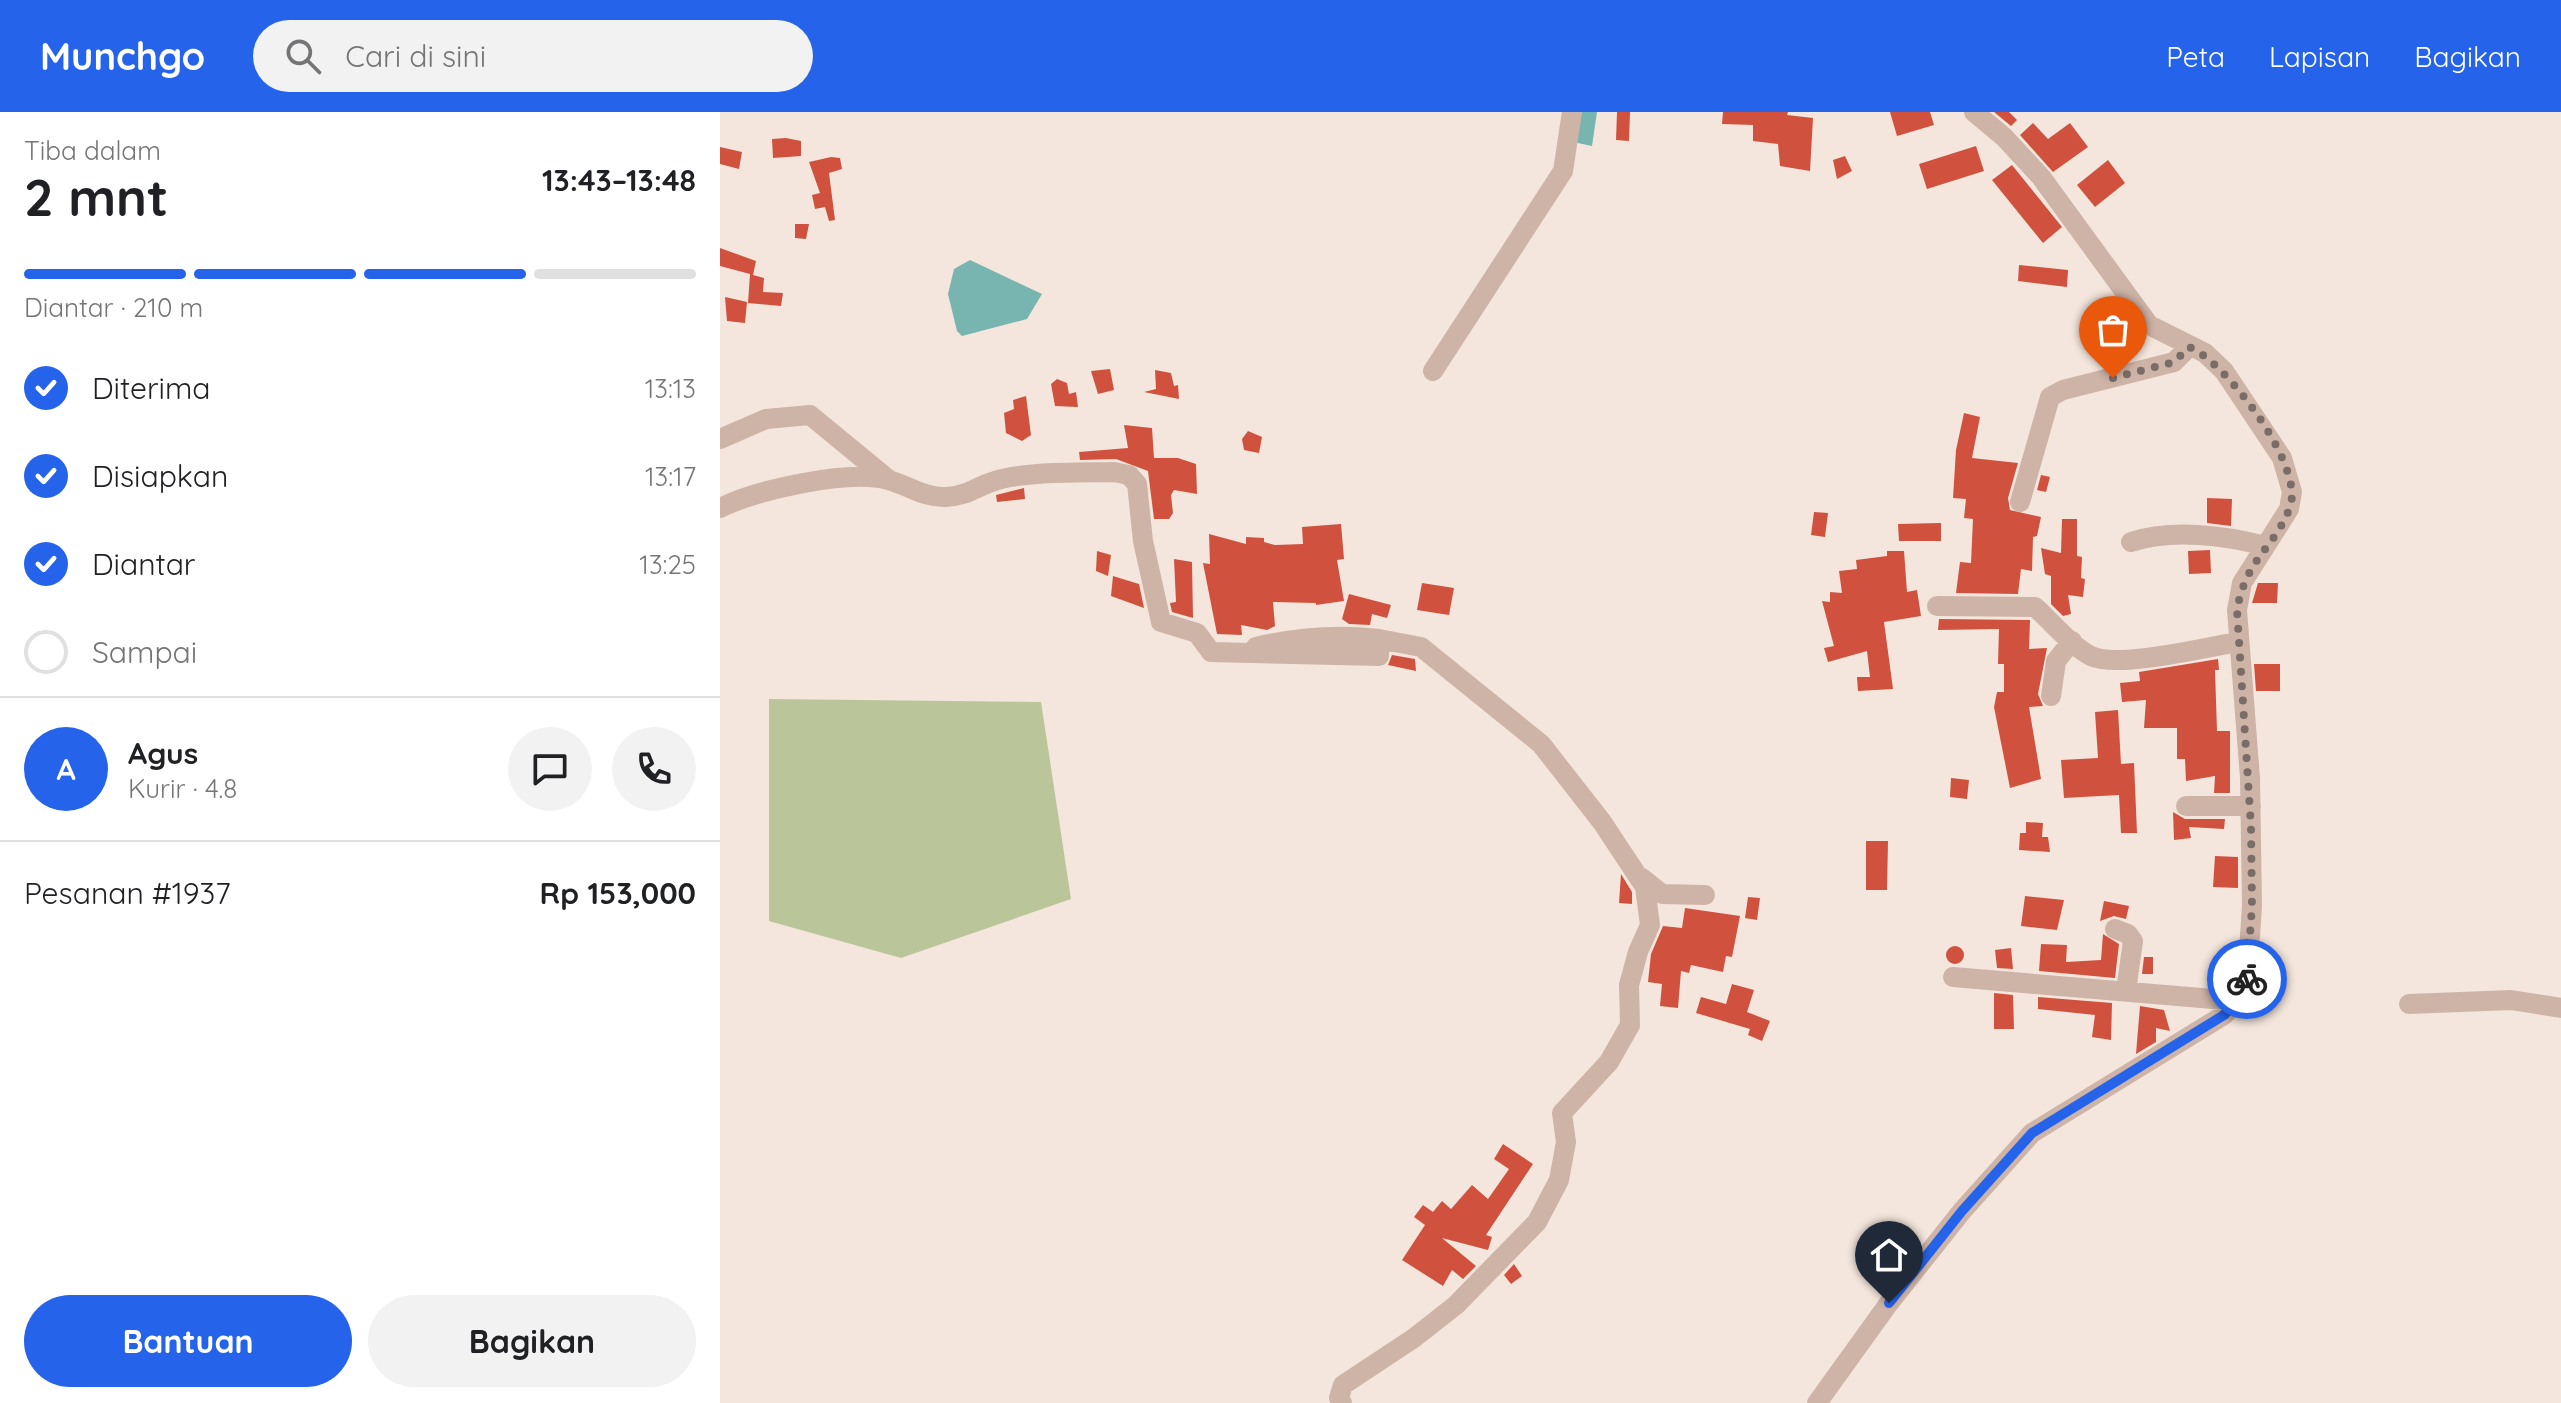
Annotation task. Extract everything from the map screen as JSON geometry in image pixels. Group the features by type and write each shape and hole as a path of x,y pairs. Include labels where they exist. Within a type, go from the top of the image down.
{"street":[{"path":"1433,371 1563,171 1572,112"},
{"path":"1817,1403 1943,1234 2032,1133 2224,1015 2237,1001 2247,981 2252,906 2251,806 2237,610 2242,583 2289,509 2292,492 2287,469 2224,371 2205,353 2149,325 2041,177 2004,137 1974,112"},
{"path":"2020,502 2050,397 2063,390 2174,362 2189,347"},
{"path":"720,439 766,419 810,415 889,480 910,491 941,497 967,496 991,482 1013,478 1114,472 1129,475 1137,484 1143,541 1161,622 1197,633 1211,652 1379,656 1379,639 1421,647 1541,744 1639,875 1662,894 1705,895"},
{"path":"720,508 749,497 825,481 864,477 889,480"},
{"path":"2131,542 2151,536 2222,537 2265,546"},
{"path":"1937,606 2035,607 2090,656 2111,661 2238,642"},
{"path":"2051,696 2056,661 2072,641"},
{"path":"2186,806 2251,806"},
{"path":"1342,1403 1339,1392 1343,1385 1414,1338 1456,1305 1537,1222 1559,1180 1566,1142 1562,1113 1609,1062 1630,1025 1629,985 1650,925 1650,901 1639,875"},
{"path":"2115,929 2128,934 2133,941 2126,991"},
{"path":"1953,977 2237,1001"},
{"path":"2409,1004 2511,1000 2561,1008"}],"green space":[{"path":"769,699 1041,702 1071,899 901,958 769,921"}],"water":[{"path":"1576,112 1597,112 1592,146 1573,142"},
{"path":"970,260 1042,294 1027,319 962,336 957,331 948,294 954,269"}],"building":[{"path":"1617,112 1630,112 1629,141 1616,140"},
{"path":"1723,112 1788,112 1787,115 1813,118 1810,171 1780,166 1778,144 1753,141 1753,125 1722,124"},
{"path":"1890,112 1930,112 1934,125 1897,136"},
{"path":"1994,112 2009,112 2017,120 2011,126"},
{"path":"2033,123 2048,139 2070,123 2088,147 2053,172 2020,135"},
{"path":"772,139 801,141 801,156 773,158"},
{"path":"1976,146 1984,171 1927,189 1919,164"},
{"path":"720,147 742,152 739,169 720,164"},
{"path":"1845,156 1852,171 1837,179 1833,160"},
{"path":"840,158 842,169 829,173 835,220 829,221 825,207 815,209 812,195 820,193 809,162"},
{"path":"2108,160 2125,183 2095,207 2077,185"},
{"path":"2012,165 2062,227 2043,243 1992,180"},
{"path":"795,224 809,224 806,239 795,238"},
{"path":"720,248 756,261 753,275 764,278 763,292 783,293 781,306 748,303 750,274 720,266"},
{"path":"2019,265 2068,270 2067,287 2018,281"},
{"path":"725,297 747,302 745,323 727,321"},
{"path":"1110,369 1114,390 1098,394 1091,371"},
{"path":"1155,370 1171,373 1174,386 1178,385 1179,399 1144,392 1156,389"},
{"path":"1057,379 1067,383 1069,394 1076,392 1078,407 1055,406 1051,384"},
{"path":"1026,396 1031,435 1022,441 1006,433 1004,413 1014,409 1013,400"},
{"path":"1964,413 1980,417 1972,458 2018,463 2008,498 2010,510 2041,517 2037,536 2033,537 2032,571 2021,569 2018,594 1956,593 1960,562 1971,563 1973,519 1964,518 1966,499 1953,498 1956,450"},
{"path":"1124,425 1152,428 1154,458 1178,458 1196,464 1197,494 1174,490 1171,495 1173,513 1169,519 1154,519 1148,471 1116,459 1080,460 1079,452 1128,448"},
{"path":"1248,431 1262,437 1259,453 1244,450 1242,439"},
{"path":"2041,475 2050,477 2046,492 2037,490"},
{"path":"1024,488 1025,499 997,502 996,495"},
{"path":"2207,498 2232,499 2231,526 2207,523"},
{"path":"1814,512 1828,513 1825,537 1811,535"},
{"path":"2062,519 2077,519 2077,556 2082,557 2081,578 2085,579 2083,597 2068,595 2071,614 2063,616 2051,604 2051,576 2045,574 2041,548 2061,553"},
{"path":"1941,523 1941,541 1899,541 1898,524"},
{"path":"1341,524 1344,559 1337,560 1344,601 1316,605 1273,602 1275,626 1267,630 1241,625 1242,635 1217,634 1203,563 1210,564 1209,534 1246,544 1246,537 1264,538 1264,542 1275,545 1303,544 1302,527"},
{"path":"2210,550 2211,573 2189,574 2188,551"},
{"path":"1097,551 1111,555 1108,576 1096,571"},
{"path":"1887,551 1904,551 1907,592 1917,590 1921,616 1884,622 1893,689 1858,691 1857,677 1870,677 1867,651 1828,662 1824,648 1834,646 1822,601 1830,602 1830,592 1842,593 1839,571 1857,569 1856,560 1887,556"},
{"path":"1174,559 1192,562 1193,618 1172,612 1170,603 1176,602"},
{"path":"1113,576 1139,584 1144,608 1111,596"},
{"path":"1422,583 1454,588 1449,615 1417,610"},
{"path":"2258,583 2278,583 2277,603 2252,603"},
{"path":"1349,594 1391,605 1387,618 1372,614 1370,625 1349,624 1342,619"},
{"path":"1939,619 2030,620 2029,649 2047,648 2038,694 2043,706 2029,707 2041,779 2010,788 1994,707 1997,692 2004,692 2004,664 1998,664 1999,629 1938,630"},
{"path":"1392,655 1415,659 1416,671 1388,665"},
{"path":"2218,659 2219,670 2215,670 2217,731 2230,731 2230,793 2214,793 2215,776 2186,781 2185,759 2177,759 2177,728 2144,728 2146,700 2122,702 2120,683 2140,681 2139,672"},
{"path":"2254,664 2280,664 2280,691 2256,691"},
{"path":"2118,710 2121,764 2134,763 2137,833 2121,833 2119,795 2064,798 2061,760 2098,758 2095,712"},
{"path":"1951,778 1969,780 1967,799 1950,797"},
{"path":"2173,812 2185,819 2225,819 2224,829 2189,827 2191,838 2174,840"},
{"path":"2026,822 2043,823 2042,837 2048,837 2050,852 2019,850 2020,833 2026,833"},
{"path":"1866,841 1888,841 1887,890 1866,890"},
{"path":"2215,856 2238,857 2238,888 2213,887"},
{"path":"1621,874 1632,892 1632,904 1619,903"},
{"path":"2025,896 2064,900 2057,930 2021,926"},
{"path":"1748,897 1760,898 1757,920 1745,918"},
{"path":"2104,901 2129,906 2126,919 2114,916 2100,921"},
{"path":"1685,908 1740,916 1732,957 1726,956 1723,972 1691,965 1689,973 1681,971 1678,1008 1660,1006 1662,984 1648,982 1651,954 1663,926 1682,928"},
{"path":"2103,934 2119,944 2115,978 2039,971 2041,944 2067,945 2066,962 2101,960"},
{"path":"1951,946 1959,946 1964,955 1962,962 1951,964 1946,959 1946,951"},
{"path":"2011,948 2013,969 1997,968 1995,950"},
{"path":"2144,957 2153,957 2153,974 2142,974"},
{"path":"1732,984 1754,990 1747,1012 1770,1021 1762,1041 1748,1035 1750,1029 1696,1013 1701,997 1726,1004"},
{"path":"1994,993 2013,995 2014,1029 1994,1029"},
{"path":"2038,997 2112,1003 2111,1040 2092,1037 2095,1015 2038,1009"},
{"path":"2140,1006 2164,1010 2170,1031 2156,1028 2156,1042 2136,1054"},
{"path":"1503,1144 1533,1164 1486,1235 1492,1237 1488,1250 1442,1238 1476,1266 1463,1279 1452,1270 1443,1286 1402,1260 1425,1225 1414,1217 1423,1205 1433,1212 1442,1201 1451,1209 1472,1185 1488,1199 1509,1169 1494,1159"},
{"path":"1514,1264 1522,1276 1511,1284 1504,1275"}],"way so far":[{"path":"2113,378 2174,362 2189,347 2205,353 2224,371 2247,403 2282,458 2290,479 2292,492 2289,509 2242,583 2237,610 2250,778 2252,906 2247,979"}],"route":[{"path":"1889,1303 1962,1211 2032,1133 2224,1015 2237,1001 2247,979"}]}
